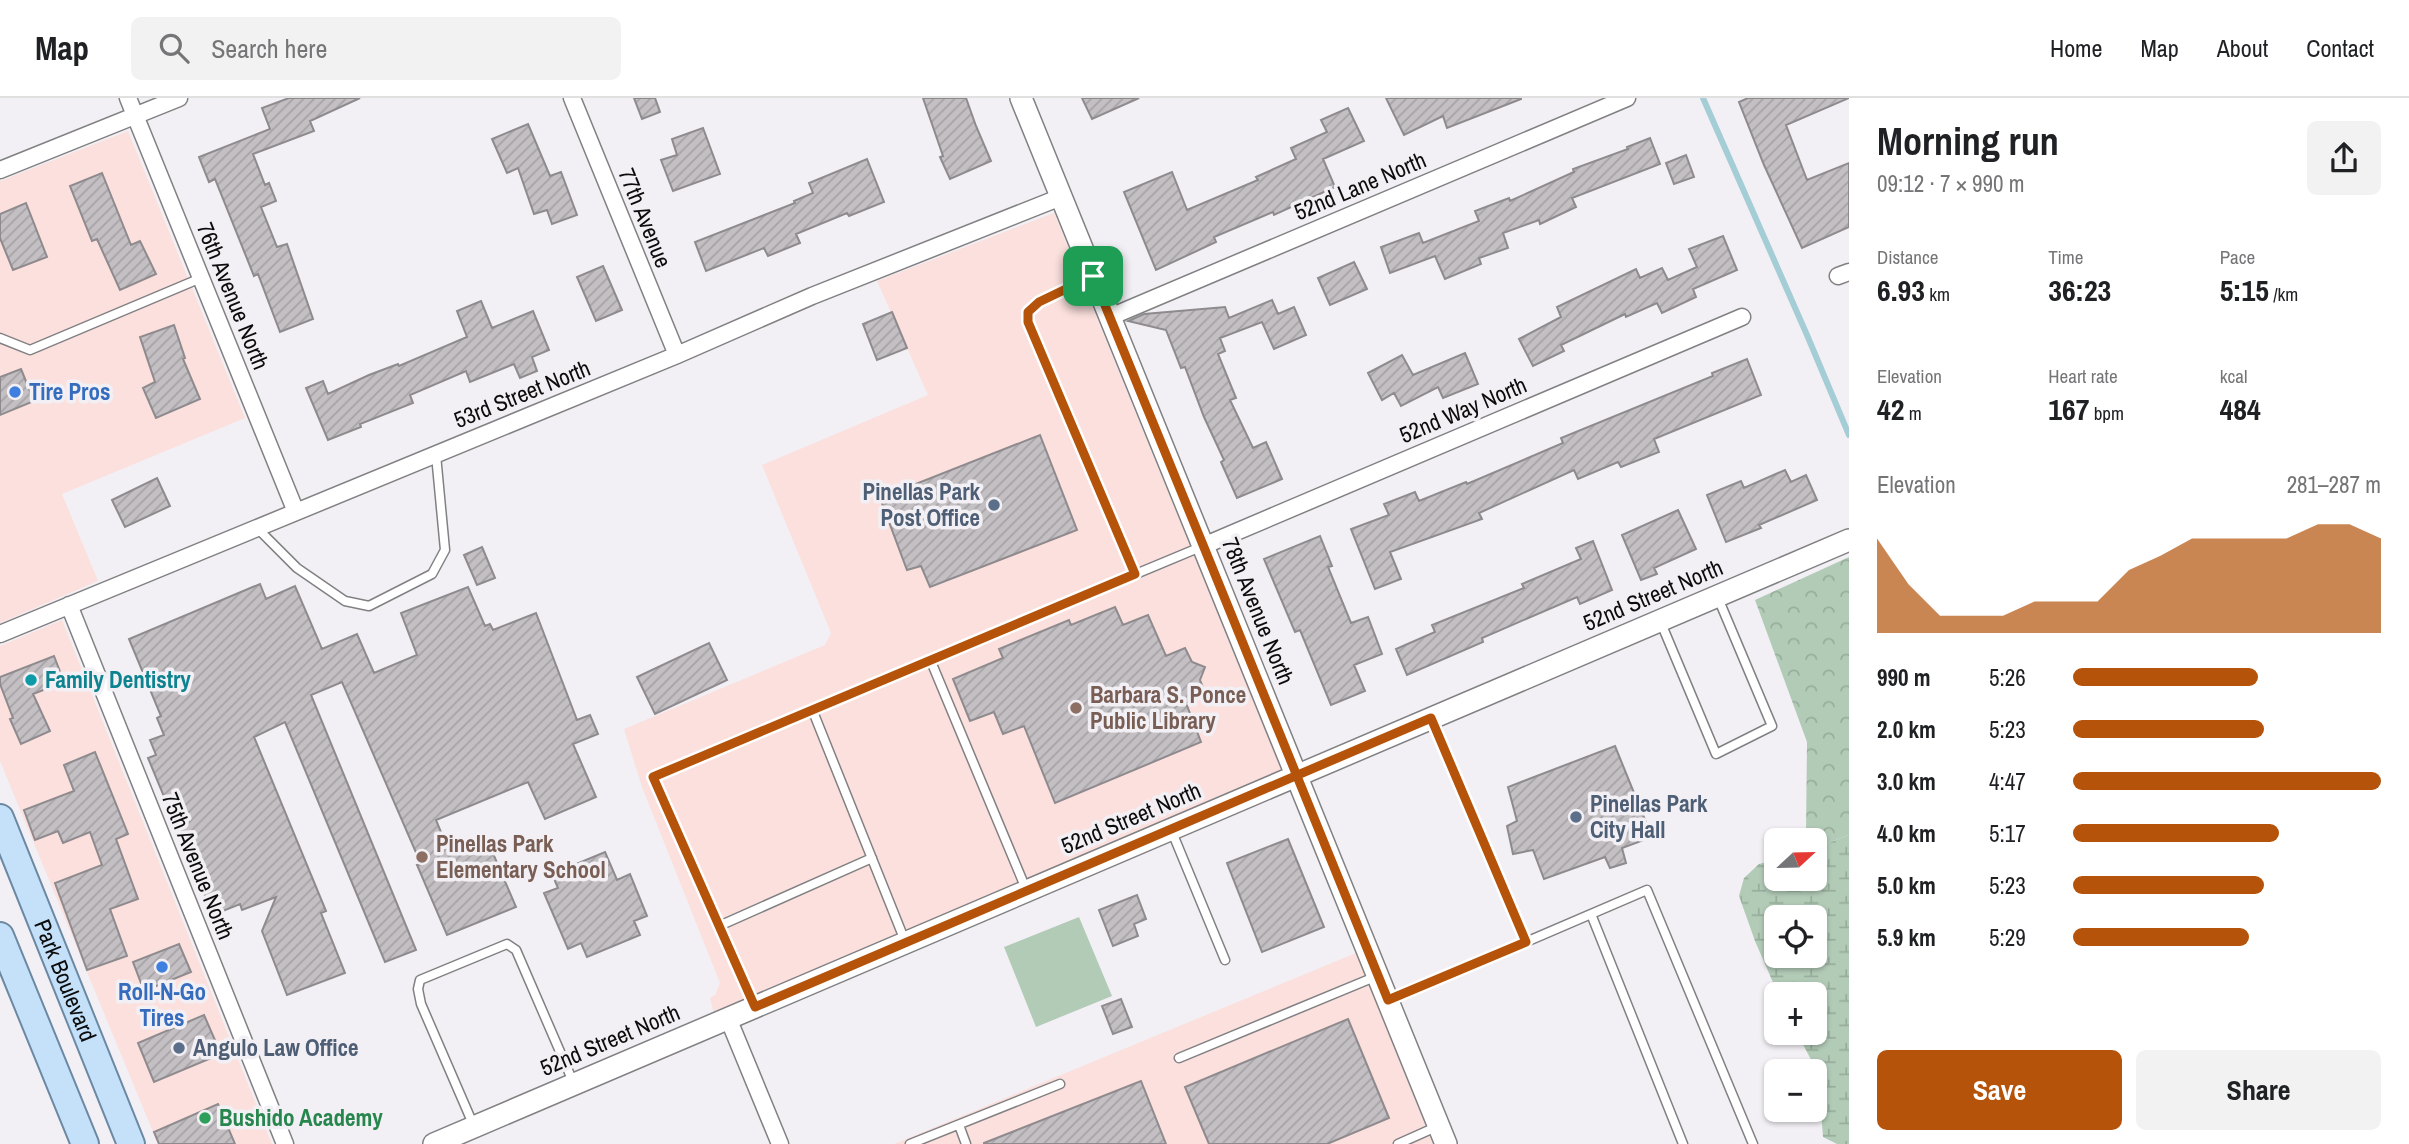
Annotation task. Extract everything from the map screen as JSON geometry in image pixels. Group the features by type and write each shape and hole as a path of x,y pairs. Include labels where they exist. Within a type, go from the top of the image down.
{"main road":[{"name":"Park Boulevard","path":"0,818 131,1144"},
{"name":"Park Boulevard","path":"0,936 85,1144"}],"street":[{"name":"76th Avenue North","path":"128,98 296,512"},
{"path":"0,170 179,98"},
{"name":"77th Avenue","path":"572,98 677,355"},
{"name":"78th Avenue North","path":"1021,98 1443,1135"},
{"name":"52nd Lane North","path":"1110,317 1627,98"},
{"name":"53rd Street North","path":"0,634 677,355 812,296 1061,197"},
{"name":"52nd Way North","path":"1203,546 1742,317"},
{"name":"52nd Street North","path":"441,1143 573,1084 1849,540"},
{"name":"75th Avenue North","path":"69,605 285,1144"},
{"path":"728,1018 780,1144"}],"lane":[{"path":"1093,276 1039,302 1028,312 1028,322 1135,574"},
{"path":"0,338 30,350 201,278"},
{"path":"257,528 297,568 345,601 369,606 432,575 445,550 436,454"},
{"path":"755,1007 653,777 1203,546"},
{"path":"1660,620 1716,754 1772,726 1717,596"},
{"path":"930,659 1027,891"},
{"path":"812,709 906,942"},
{"path":"1431,718 1526,942"},
{"path":"1171,829 1225,960"},
{"path":"719,926 872,858"},
{"path":"1388,1000 1647,890 1753,1144"},
{"path":"1591,914 1683,1144"},
{"path":"474,1127 421,1004 418,989 420,980 508,944 516,950 573,1084"},
{"path":"1179,1058 1378,976"},
{"path":"910,1144 1060,1084"},
{"path":"959,1125 966,1144"},
{"path":"1398,1144 1443,1135"}],"shaded area":[{"path":"128,131 245,418 62,494 98,581 0,623 0,181"},
{"path":"1054,213 1282,771 714,1013 710,998 715,995 720,983 642,787 624,729 825,645 831,633 762,465 928,395 877,281"},
{"path":"62,620 272,1144 158,1144 0,761 0,646"},
{"path":"1356,953 1433,1144 894,1144"}],"green space":[{"path":"1849,557 1849,835 1827,843 1827,828 1806,828 1807,742 1755,600"},
{"path":"1849,835 1849,1144 1837,1144 1823,1137 1822,1122 1827,1122 1827,1059 1811,1059 1803,1045 1827,1045 1827,982 1773,982 1767,968 1827,968 1827,905 1764,905 1764,962 1739,896 1744,878 1764,863 1764,891 1827,891 1827,843"},
{"path":"1079,917 1112,996 1036,1027 1004,947"}],"building":[{"path":"289,98 360,98 310,121 314,131 253,154 265,185 269,183 276,201 261,207 277,247 287,244 313,319 280,332 258,274 254,276 215,179 209,182 199,157 270,129 262,108"},
{"path":"634,98 655,98 660,112 642,119"},
{"path":"923,98 966,98 991,161 950,179 940,157 943,156"},
{"path":"1082,98 1139,98 1092,119"},
{"path":"1386,98 1521,99 1447,128 1443,116 1404,135"},
{"path":"1748,98 1849,98 1786,125 1807,180 1849,163 1849,227 1802,248 1739,102"},
{"path":"1348,108 1364,141 1323,159 1335,187 1274,215 1273,212 1214,237 1216,242 1156,270 1124,192 1172,172 1187,210 1258,180 1256,177 1296,159 1291,148 1327,132 1321,120"},
{"path":"528,124 550,176 561,172 577,215 552,224 547,210 534,214 518,168 507,173 492,139"},
{"path":"703,128 720,174 673,191 661,160 677,155 672,139"},
{"path":"1650,138 1660,164 1572,198 1576,207 1540,224 1539,220 1503,233 1508,248 1479,258 1481,264 1445,279 1435,256 1390,273 1381,247 1419,233 1423,243 1479,221 1475,211 1509,198 1510,201 1574,172 1573,169"},
{"path":"1686,155 1694,177 1674,184 1666,163"},
{"path":"867,159 884,202 849,216 847,213 796,234 800,243 768,256 764,248 706,271 695,242 795,203 794,201 813,193 809,183"},
{"path":"102,173 131,245 140,241 156,274 120,290 97,239 92,241 70,186"},
{"path":"26,203 47,257 13,270 0,238 0,214"},
{"path":"1723,236 1737,270 1693,289 1696,297 1662,313 1657,303 1626,317 1625,314 1561,345 1564,351 1533,366 1519,339 1561,317 1557,307 1636,269 1640,278 1662,268 1668,280 1697,267 1689,249"},
{"path":"1354,262 1367,289 1330,305 1318,278"},
{"path":"603,266 622,310 596,321 577,277"},
{"path":"1272,300 1278,314 1294,307 1306,335 1274,349 1262,322 1220,338 1225,351 1218,354 1236,398 1230,400 1253,448 1266,442 1282,479 1237,498 1185,367 1181,368 1166,330 1128,321 1144,314 1225,307 1229,318"},
{"path":"481,301 492,328 533,311 549,350 532,357 537,371 520,378 514,364 470,382 466,371 410,395 413,403 328,440 306,388 323,381 328,394 467,337 457,311"},
{"path":"892,312 907,348 877,360 863,324"},
{"path":"174,325 185,358 183,359 200,399 156,418 143,388 155,382 140,337"},
{"path":"1465,353 1478,384 1443,398 1438,387 1401,406 1394,393 1382,400 1368,373 1402,355 1413,375"},
{"path":"1747,359 1761,395 1654,439 1659,452 1621,467 1618,462 1578,479 1574,470 1479,513 1482,519 1390,552 1401,579 1375,589 1351,529 1389,515 1384,504 1415,492 1419,501 1466,482 1467,484 1563,443 1561,438 1713,376 1712,373"},
{"name":"Tire Pros","path":"21,369 34,401 0,415 0,377"},
{"path":"1040,435 1077,530 930,587 921,566 907,570 880,498"},
{"path":"1785,470 1791,482 1806,475 1817,500 1726,542 1707,495 1741,481 1744,488"},
{"path":"157,478 170,506 125,527 112,500"},
{"path":"1678,510 1696,549 1654,568 1657,574 1641,580 1622,535"},
{"path":"1320,536 1332,566 1328,567 1351,623 1368,617 1382,654 1354,665 1365,691 1331,705 1300,630 1295,632 1264,559"},
{"path":"1593,541 1612,590 1580,604 1577,597 1482,638 1483,642 1407,675 1396,649 1435,632 1432,625 1524,588 1522,584 1581,559 1576,548"},
{"path":"482,547 495,578 477,585 464,555"},
{"path":"260,584 266,599 295,586 322,649 357,634 374,673 417,655 401,613 468,587 485,626 490,624 493,630 536,613 577,720 590,715 598,734 573,744 596,797 545,819 528,782 436,820 449,852 486,837 516,907 447,935 417,865 421,864 342,682 311,695 416,950 385,962 285,722 254,737 326,911 321,913 345,973 287,995 262,931 276,897 242,910 240,904 213,915 148,758 156,755 150,740 164,735 157,718 161,716 129,639"},
{"name":"Barbara S. Ponce Public Library","path":"1115,607 1123,625 1148,615 1166,656 1185,648 1192,662 1205,667 1200,680 1206,695 1186,703 1201,742 1055,803 1024,726 1003,734 994,712 970,721 953,679 1003,658 999,649 1069,620 1071,625"},
{"path":"709,643 727,680 655,714 637,677"},
{"path":"54,656 64,682 33,694 50,731 21,744 10,719 13,718 0,684 0,677"},
{"path":"1615,746 1652,837 1622,848 1626,863 1610,868 1605,857 1544,879 1533,850 1513,854 1507,826 1517,821 1508,787"},
{"path":"95,752 128,834 116,839 138,899 110,909 127,956 87,970 55,883 102,865 90,832 63,843 58,831 35,840 24,810 74,791 64,765"},
{"path":"1288,839 1324,927 1262,952 1227,863"},
{"path":"605,852 617,880 630,874 647,916 634,921 640,935 587,957 581,943 568,949 544,893 558,888 552,874"},
{"path":"1137,895 1146,919 1134,924 1138,936 1113,946 1099,910"},
{"name":"Roll-N-Go Tires","path":"179,944 191,972 144,991 133,962"},
{"path":"1121,999 1132,1027 1113,1034 1102,1006"},
{"name":"Angulo Law Office","path":"204,1015 221,1054 154,1082 138,1043"},
{"path":"1348,1019 1389,1118 1327,1144 1209,1144 1185,1087"},
{"path":"1141,1081 1166,1144 984,1144 984,1143"},
{"name":"Bushido Academy","path":"218,1104 235,1144 159,1144 154,1132"}],"waterway":[{"path":"1703,98 1849,435"}],"place":[{"name":"Tire Pros","path":"15,392"},
{"name":"Pinellas Park Post Office","path":"994,505"},
{"name":"Family Dentistry","path":"31,680"},
{"name":"Barbara S. Ponce Public Library","path":"1076,708"},
{"name":"Pinellas Park City Hall","path":"1576,817"},
{"name":"Pinellas Park Elementary School","path":"422,857"},
{"name":"Roll-N-Go Tires","path":"162,967"},
{"name":"Angulo Law Office","path":"179,1048"},
{"name":"Bushido Academy","path":"205,1118"}],"route":[{"path":"1093,276 1033,306 1028,312 1028,322 1135,574 653,777 755,1007 1297,776 1431,718 1526,942 1388,1000 1297,776 1093,276"}]}
